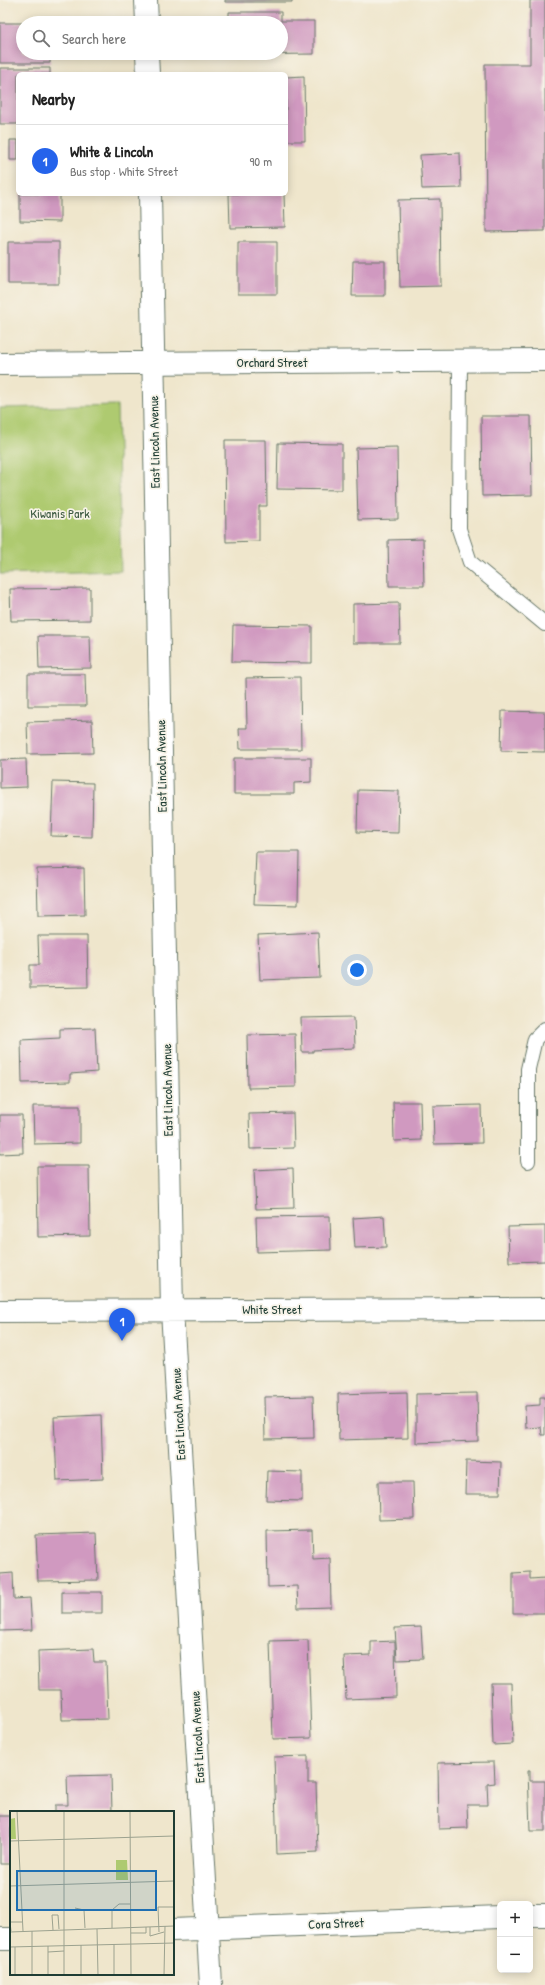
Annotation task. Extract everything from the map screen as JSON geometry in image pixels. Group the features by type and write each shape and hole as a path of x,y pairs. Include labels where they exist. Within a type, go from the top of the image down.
{"street":[{"path":"146,0 147,16"},
{"path":"147,60 148,72"},
{"name":"East Lincoln Avenue","path":"150,196 152,362 172,1310 211,1985"},
{"name":"Orchard Street","path":"0,364 545,360"},
{"name":"White Street","path":"0,1311 545,1309"},
{"path":"533,1915 545,1915"},
{"name":"Cora Street","path":"174,1930 497,1917"}],"lane":[{"path":"460,361 458,529 470,562 545,624"},
{"path":"528,1161 528,1069 535,1040 545,1029"}],"green space":[{"name":"Kiwanis Park","path":"117,405 121,571 0,574 0,408"}],"building":[{"path":"225,0 292,0 292,2 225,2"},
{"path":"530,0 545,0 545,231 486,232 485,64 530,64"},
{"path":"229,12 281,12 281,16 229,16"},
{"path":"288,21 314,21 314,54 288,54"},
{"path":"0,23 16,23 16,60 50,60 50,63 0,63"},
{"path":"0,68 50,68 50,72 16,72 16,124 0,124"},
{"path":"304,76 305,141 288,141 288,77"},
{"path":"10,140 16,140 16,160 10,160"},
{"path":"460,153 461,188 422,189 420,155"},
{"path":"20,196 60,196 60,222 20,221"},
{"path":"229,196 284,196 285,227 230,228"},
{"path":"440,199 441,286 400,287 398,200"},
{"path":"8,242 59,242 59,284 8,284"},
{"path":"238,242 277,242 277,294 238,294"},
{"path":"353,261 385,261 385,296 352,296"},
{"path":"481,416 531,416 532,495 482,496"},
{"path":"225,440 266,440 267,506 259,506 259,541 226,542"},
{"path":"278,443 342,444 342,490 277,489"},
{"path":"397,447 398,519 358,520 356,448"},
{"path":"423,539 424,586 389,586 388,540"},
{"path":"90,588 90,620 11,621 10,589"},
{"path":"399,603 400,643 353,643 353,604"},
{"path":"233,625 312,626 312,663 232,662"},
{"path":"38,636 90,636 91,668 39,669"},
{"path":"28,674 85,674 86,706 28,706"},
{"path":"300,677 301,749 240,749 239,728 247,728 246,678"},
{"path":"502,711 545,712 545,752 501,751"},
{"path":"92,720 93,753 28,754 27,722"},
{"path":"234,758 311,758 311,782 294,783 294,794 234,794"},
{"path":"26,759 27,787 0,788 0,760"},
{"path":"53,782 93,783 92,837 51,836"},
{"path":"358,790 399,791 398,833 357,832"},
{"path":"256,852 299,852 298,905 254,904"},
{"path":"84,868 85,915 38,916 37,869"},
{"path":"318,932 320,978 260,980 258,935"},
{"path":"38,936 87,936 88,987 30,988 30,965 39,965"},
{"path":"354,1017 355,1048 302,1052 301,1018"},
{"path":"95,1028 97,1072 70,1074 70,1082 22,1083 21,1040 60,1038 60,1029"},
{"path":"295,1034 296,1087 248,1088 247,1035"},
{"path":"393,1102 420,1102 421,1140 394,1141"},
{"path":"481,1105 482,1143 434,1144 433,1106"},
{"path":"33,1106 80,1106 80,1143 34,1144"},
{"path":"293,1113 294,1148 250,1149 249,1114"},
{"path":"0,1115 22,1115 23,1153 0,1154"},
{"path":"37,1166 89,1166 90,1236 38,1237"},
{"path":"293,1168 294,1208 256,1209 254,1170"},
{"path":"330,1216 331,1250 257,1252 256,1217"},
{"path":"384,1216 386,1247 355,1248 353,1218"},
{"path":"545,1226 545,1261 509,1262 508,1227"},
{"path":"407,1392 408,1438 339,1440 338,1394"},
{"path":"477,1393 478,1441 416,1443 416,1394"},
{"path":"313,1396 314,1438 265,1439 264,1397"},
{"path":"540,1397 545,1397 545,1435 542,1435 541,1427 526,1428 525,1406 540,1405"},
{"path":"101,1415 103,1479 57,1481 54,1417"},
{"path":"466,1461 501,1462 500,1494 465,1494"},
{"path":"267,1471 302,1472 302,1501 266,1500"},
{"path":"378,1482 413,1482 414,1519 379,1520"},
{"path":"312,1530 313,1559 330,1558 331,1607 298,1608 297,1586 268,1587 267,1531"},
{"path":"96,1533 98,1580 38,1581 36,1535"},
{"path":"530,1572 530,1579 545,1578 545,1613 513,1613 513,1573"},
{"path":"13,1573 14,1599 30,1598 32,1630 0,1631 0,1574"},
{"path":"62,1592 102,1592 102,1613 62,1613"},
{"path":"421,1627 423,1659 397,1660 395,1628"},
{"path":"308,1640 311,1738 273,1739 270,1641"},
{"path":"395,1641 396,1697 346,1699 344,1656 371,1655 371,1642"},
{"path":"93,1649 94,1662 106,1662 108,1719 62,1720 61,1690 39,1690 38,1651"},
{"path":"491,1683 511,1683 513,1744 493,1745"},
{"path":"308,1756 308,1783 316,1783 318,1852 277,1854 274,1757"},
{"path":"494,1762 495,1783 487,1784 488,1805 467,1805 468,1828 439,1829 438,1763"},
{"path":"528,1770 530,1770 530,1781 545,1781 545,1831 530,1831"},
{"path":"111,1775 112,1811 55,1811 55,1805 68,1805 67,1776"},
{"path":"0,1816 10,1816 10,1864 0,1864"}],"place":[{"name":"White & Lincoln","path":"122,1341"}]}
